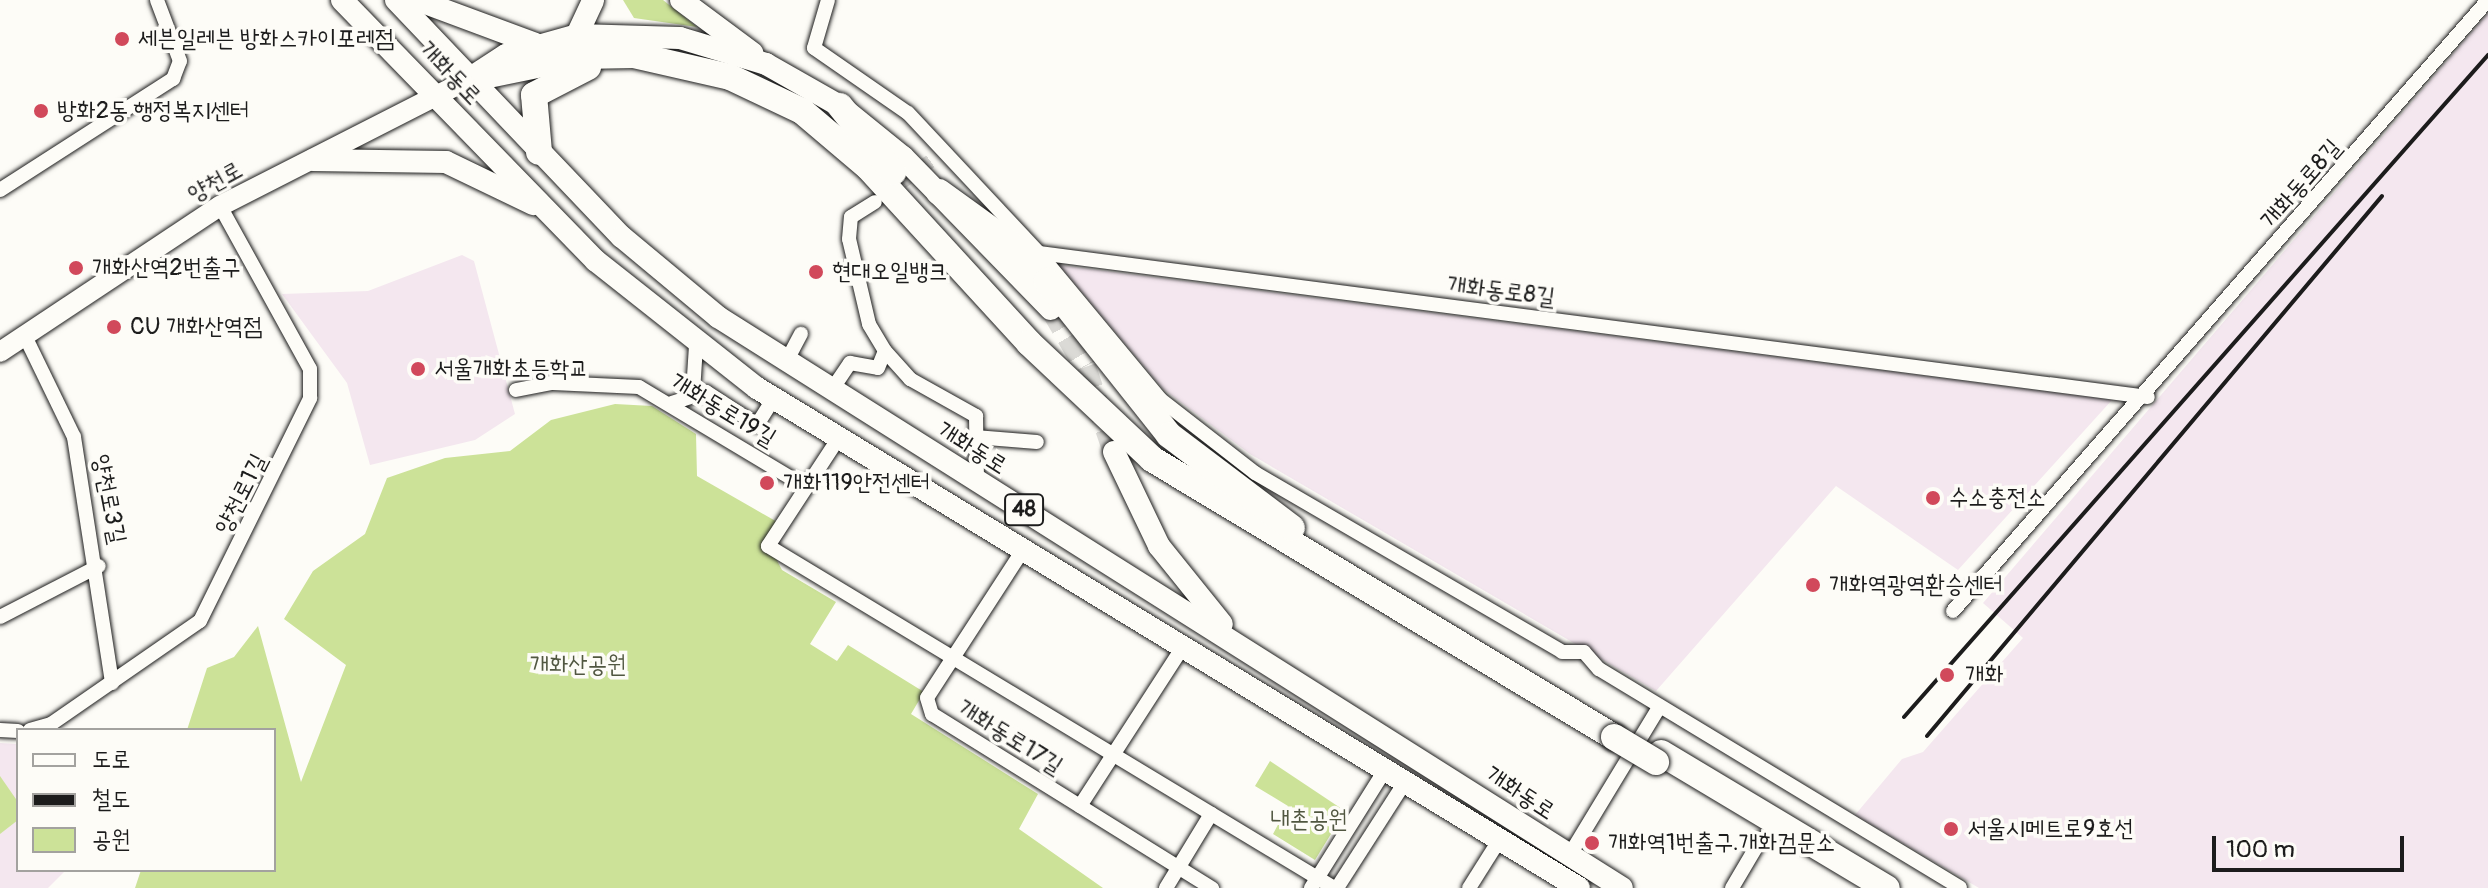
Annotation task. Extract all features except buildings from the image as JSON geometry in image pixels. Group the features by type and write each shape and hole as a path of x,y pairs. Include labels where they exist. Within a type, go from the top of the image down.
{"highway":[{"path":"469,79 581,56 634,55 730,77 802,111 868,167 1029,343 1152,459 1616,732"},
{"path":"539,152 531,110 542,85 634,55"},
{"path":"840,106 911,195 1105,404 1162,451 1658,758 1815,851 1887,888"},
{"path":"939,192 1008,242 1047,281 1169,435 1324,551"},
{"path":"1815,851 1866,888"}],"main road":[{"name":"개화동로","path":"342,0 547,211 696,345 773,399 838,439 1579,888"},
{"name":"개화동로","path":"396,0 622,237 718,317 831,391 1232,638 1622,888"},
{"path":"417,0 535,44"},
{"path":"577,35 593,0"},
{"path":"681,0 766,64 840,106 939,192 1051,309"},
{"path":"469,79 535,44 577,35 680,38 766,64"},
{"name":"양천로","path":"0,352 220,206 438,98 469,79"},
{"path":"313,160 446,162 547,211"},
{"path":"1114,452 1159,546 1232,638"}],"street":[{"path":"0,190 173,79 180,61 157,0"},
{"path":"828,0 814,48 908,113 939,154 1039,253 1160,399 1255,473 1562,652 1584,652 1660,706 1960,888"},
{"name":"개화동로8길","path":"1953,611 2148,397 2488,0"},
{"path":"875,202 851,217 849,239 869,324 885,351 910,379 976,416 977,481"},
{"name":"양천로1길","path":"33,728 112,683 200,621 310,398 310,369 220,206"},
{"name":"개화동로8길","path":"1039,253 2148,397"},
{"name":"양천로3길","path":"24,334 74,437 99,566 112,683"},
{"path":"786,362 801,334"},
{"path":"693,392 696,345"},
{"path":"831,391 850,363 878,368 885,351"},
{"name":"개화동로19길","path":"516,390 610,384 672,403 806,487"},
{"path":"672,403 693,392"},
{"path":"693,392 757,425"},
{"path":"741,448 773,399"},
{"path":"975,437 1037,442"},
{"path":"838,439 768,546 955,659"},
{"name":"개화동로17길","path":"1023,550 927,698 932,714 1080,806"},
{"path":"0,617 99,566"},
{"path":"1183,647 1080,806 1212,888"},
{"name":"개화동로17길","path":"955,659 1211,814 1314,883 1335,888"},
{"path":"1569,856 1660,706"},
{"path":"1314,883 1395,776"},
{"path":"1335,888 1395,776"},
{"path":"1166,888 1211,814"},
{"path":"1469,888 1500,839"},
{"path":"1732,888 1761,839"}],"shaded area":[{"path":"2488,13 2488,888 1979,888 1855,815 1902,759 1923,752 2023,638 1983,603"},
{"name":"서울개화초등학교","path":"462,255 474,261 515,414 475,440 370,465 347,383 282,294 368,291"},
{"path":"1059,265 2112,400 1958,570 1836,486 1656,691 1250,454 1163,389"},
{"path":"0,743 16,744 16,872 64,872 48,888 0,888"}],"green space":[{"path":"623,0 663,0 697,27 634,18"},
{"name":"개화산공원","path":"615,404 652,406 696,434 697,476 779,523 770,547 782,570 836,602 810,644 837,661 848,645 924,692 911,714 1038,794 1019,829 1103,888 135,888 140,872 276,872 276,728 188,728 207,668 234,657 258,626 301,782 346,665 284,619 313,571 365,534 387,478 445,458 510,451 551,420"},
{"name":"내촌공원","path":"1270,761 1345,811 1315,860 1273,834 1288,806 1255,786"},
{"path":"0,776 16,799 16,822 0,834"}],"tunnel":[{"path":"885,194 935,158"},
{"path":"1051,309 1085,367 1114,452"}],"railway":[{"path":"1904,717 2488,55"},
{"path":"1927,736 2382,196"}],"place":[{"name":"세븐일레븐 방화스카이포레점","path":"122,39"},
{"name":"방화2동 행정복지센터","path":"41,111"},
{"name":"개화산역2번출구","path":"76,268"},
{"name":"현대오일뱅크","path":"816,272"},
{"name":"CU 개화산역점","path":"114,327"},
{"name":"서울개화초등학교","path":"418,369"},
{"name":"개화119안전센터","path":"767,483"},
{"name":"수소충전소","path":"1933,498"},
{"name":"개화역광역환승센터","path":"1813,585"},
{"name":"개화","path":"1947,675"},
{"name":"서울시메트로9호선","path":"1951,829"},
{"name":"개화역1번출구.개화검문소","path":"1592,843"}]}
